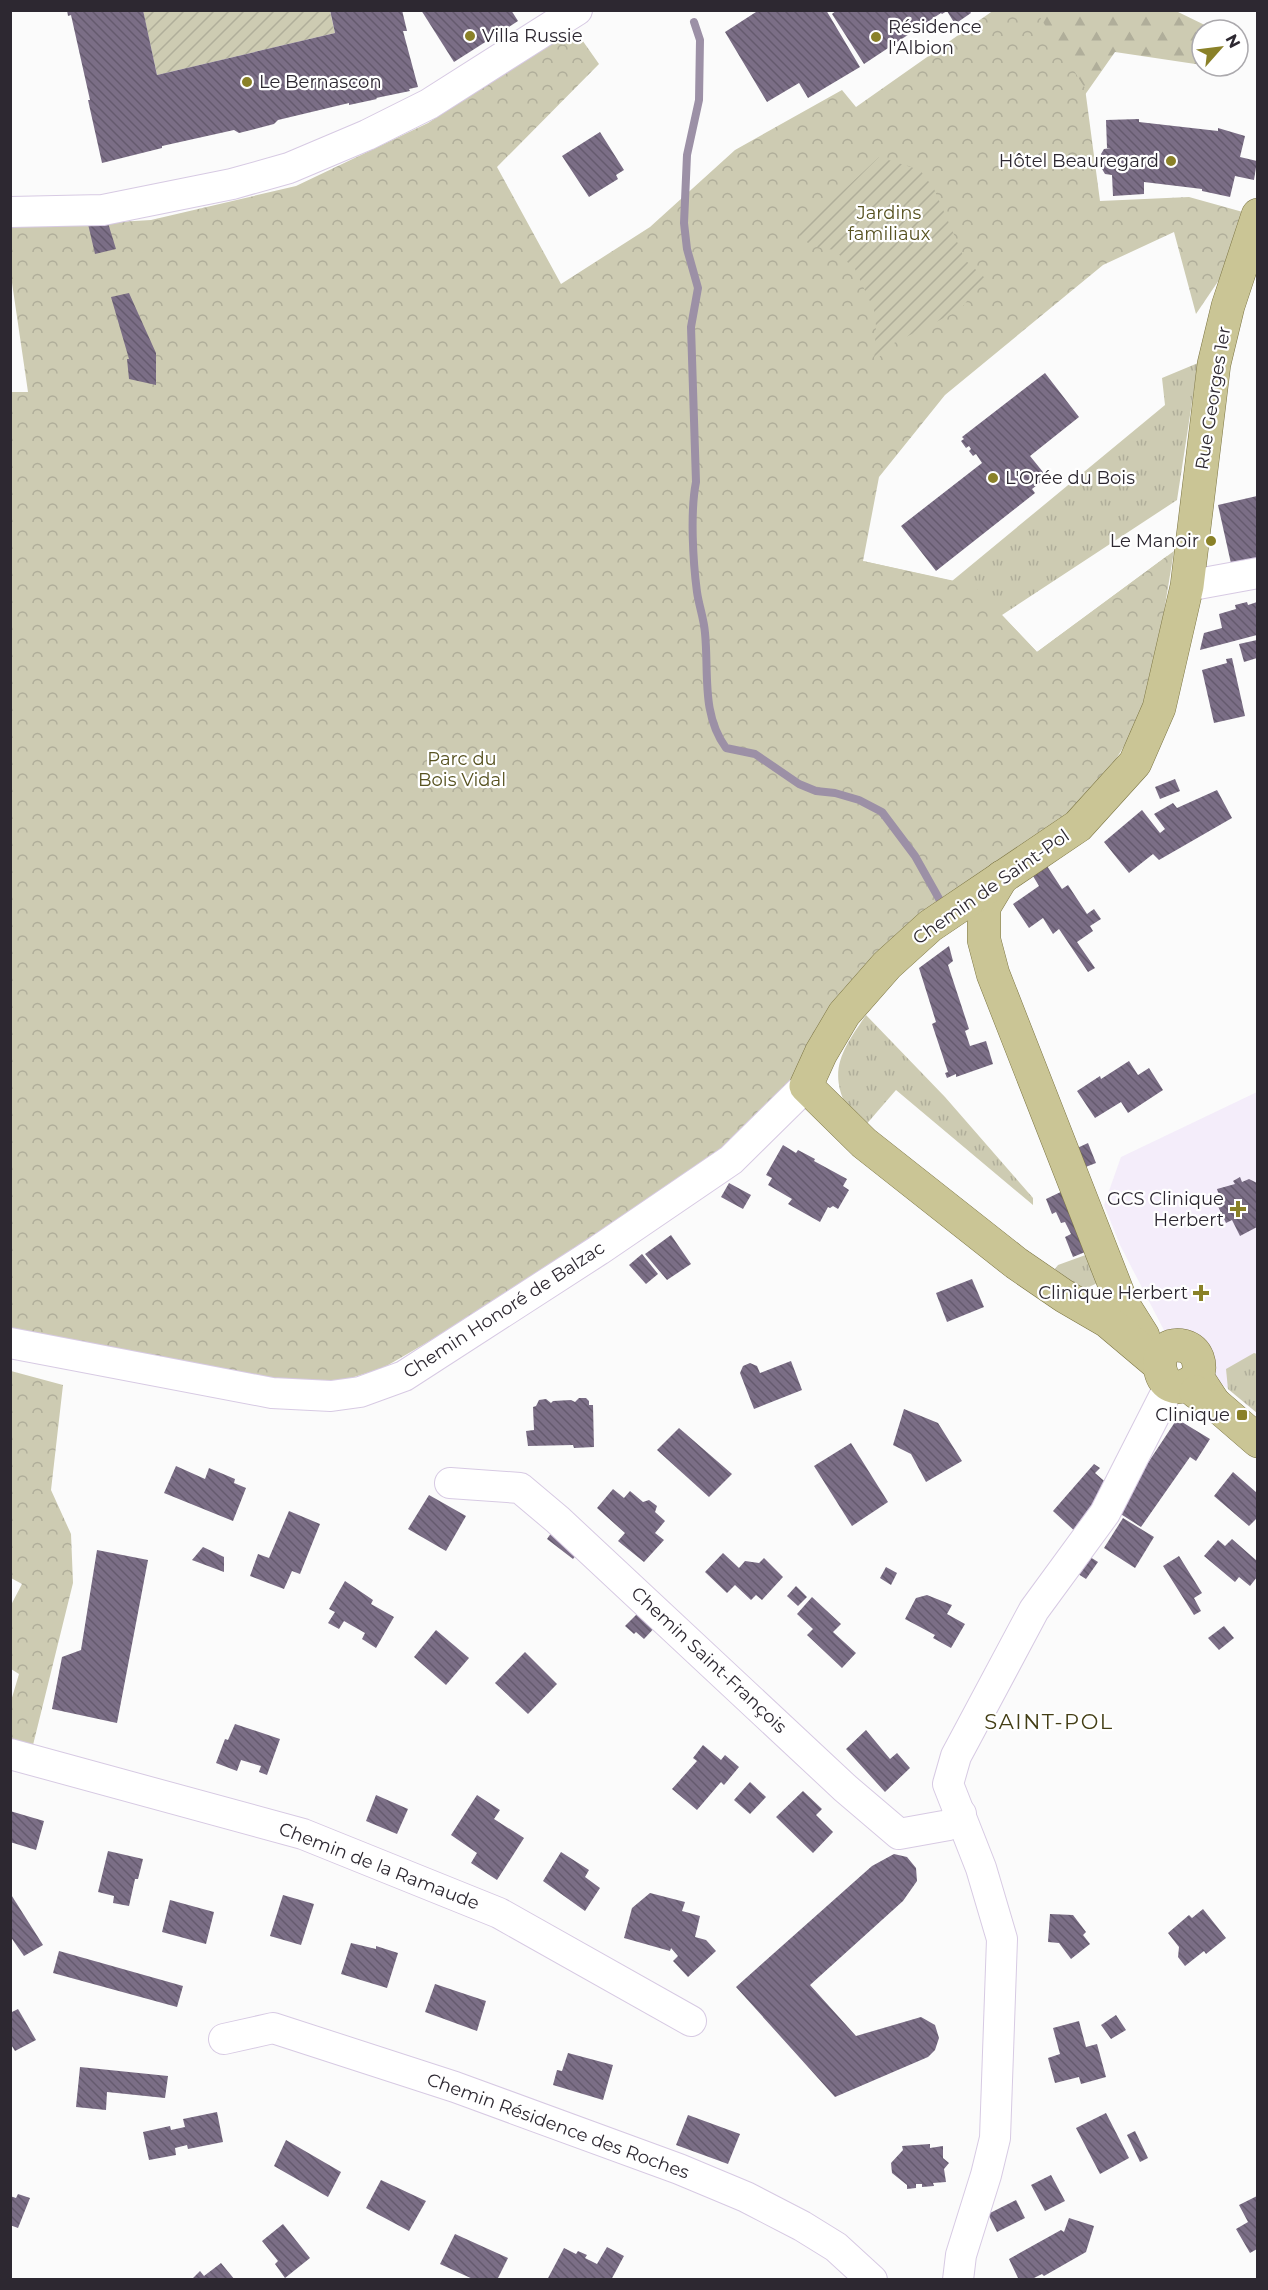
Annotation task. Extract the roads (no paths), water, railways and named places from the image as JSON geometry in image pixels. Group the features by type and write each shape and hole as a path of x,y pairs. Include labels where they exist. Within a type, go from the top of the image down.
{"main road":[{"name":"Rue Georges 1er","path":"1186,586 1214,364 1228,306 1257,215"},
{"name":"Chemin de Saint-Pol","path":"806,1086 821,1053 844,1014 887,965 930,926 1078,826 1135,764 1159,708 1186,586"},
{"path":"993,883 984,907 984,940 993,974 1121,1301 1174,1370"},
{"path":"806,1086 864,1143 1007,1256 1064,1296 1107,1321 1174,1370 1257,1441"}],"street":[{"path":"10,212 103,210 232,184 289,168 367,135 429,104 577,10"},
{"path":"1186,586 1257,573"},
{"name":"Chemin Honoré de Balzac","path":"10,1343 272,1393 331,1396 360,1392 404,1376 599,1250 731,1160 806,1086"},
{"path":"958,2280 961,2255 995,2138 1002,1939 981,1868 948,1784 956,1756 1034,1610 1105,1513 1174,1370"},
{"name":"Chemin Saint-François","path":"450,1483 520,1488 567,1527 845,1788 900,1834 949,1825 961,1814"},
{"name":"Chemin de la Ramaude","path":"10,1754 303,1834 500,1912 692,2021"},
{"name":"Chemin Résidence des Roches","path":"224,2039 273,2028 455,2087 679,2169 746,2197 802,2226 836,2247 872,2280"}],"waterway":[{"path":"694,22 700,40 699,100 687,155 684,223 687,249 698,288 691,327 696,482 693,537 697,592 705,633 709,707 718,735 726,748 755,754 799,784 816,791 835,793 859,800 882,812 915,856 942,904"}],"place":[{"name":"Villa Russie","path":"470,36"},
{"name":"Résidence l'Albion","path":"876,37"},
{"name":"Le Bernascon","path":"247,82"},
{"name":"Hôtel Beauregard","path":"1171,161"},
{"name":"L'Orée du Bois","path":"993,478"},
{"name":"Le Manoir","path":"1211,541"},
{"name":"GCS Clinique Herbert","path":"1238,1209"},
{"name":"Clinique Herbert","path":"1201,1293"},
{"name":"Clinique","path":"1242,1415"}],"district":[{"name":"SAINT-POL","path":"1049,1721"}],"park label":[{"name":"Jardins familiaux","path":"889,223"},
{"name":"Parc du Bois Vidal","path":"462,769"}]}
